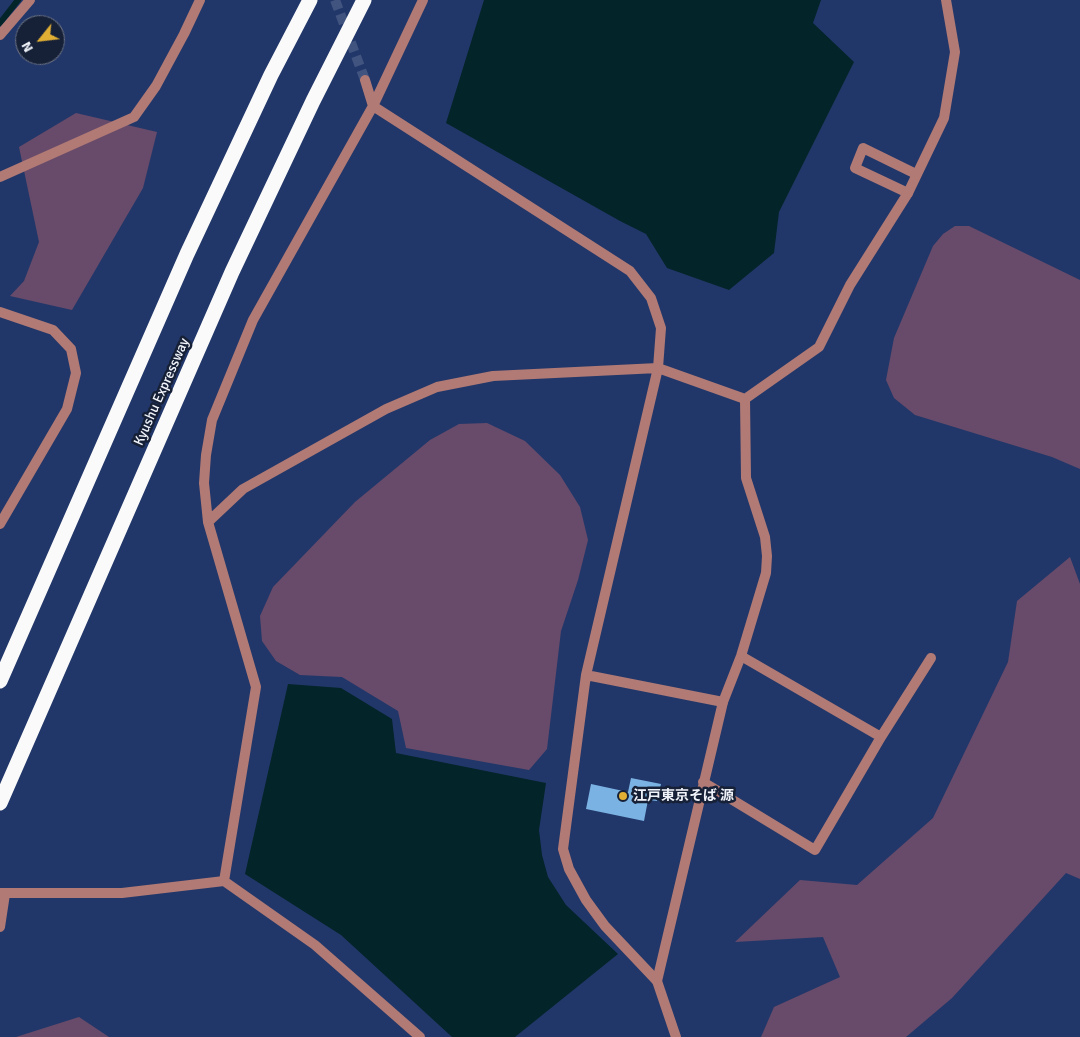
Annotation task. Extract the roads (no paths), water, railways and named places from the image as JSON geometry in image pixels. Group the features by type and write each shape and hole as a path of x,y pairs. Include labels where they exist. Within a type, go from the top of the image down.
{"highway":[{"path":"0,681 187,254 271,75 310,0"},
{"name":"Kyushu Expressway","path":"0,803 232,272 313,101 364,0"}],"street":[{"path":"0,35 30,0"},
{"path":"0,177 134,117 156,86 200,0"},
{"path":"224,881 256,687 208,522 204,483 206,455 212,420 253,320 373,106 423,0"},
{"path":"744,399 819,348 850,284 908,193 944,118 955,52 946,0"},
{"path":"365,80 373,106 630,271 651,298 661,328 658,368 586,675 563,849 569,869 586,900 605,926 657,981 676,1037"},
{"path":"908,193 855,168 864,148 916,174"},
{"path":"0,312 52,330 71,349 76,373 67,409 0,524"},
{"path":"208,522 243,489 386,409 437,387 492,376 658,368 744,399"},
{"path":"657,981 723,702 741,656 766,573 765,537 746,478 744,399"},
{"path":"741,656 881,737"},
{"path":"703,782 815,850 881,737 931,658"},
{"path":"586,675 723,702"},
{"path":"0,927 3,893 122,893 224,881 315,945 420,1037"}],"waterway":[{"path":"0,23 18,0"}],"tunnel":[{"path":"335,0 365,80"}],"place":[{"name":"江戸東京そば 源","path":"623,796"}]}
